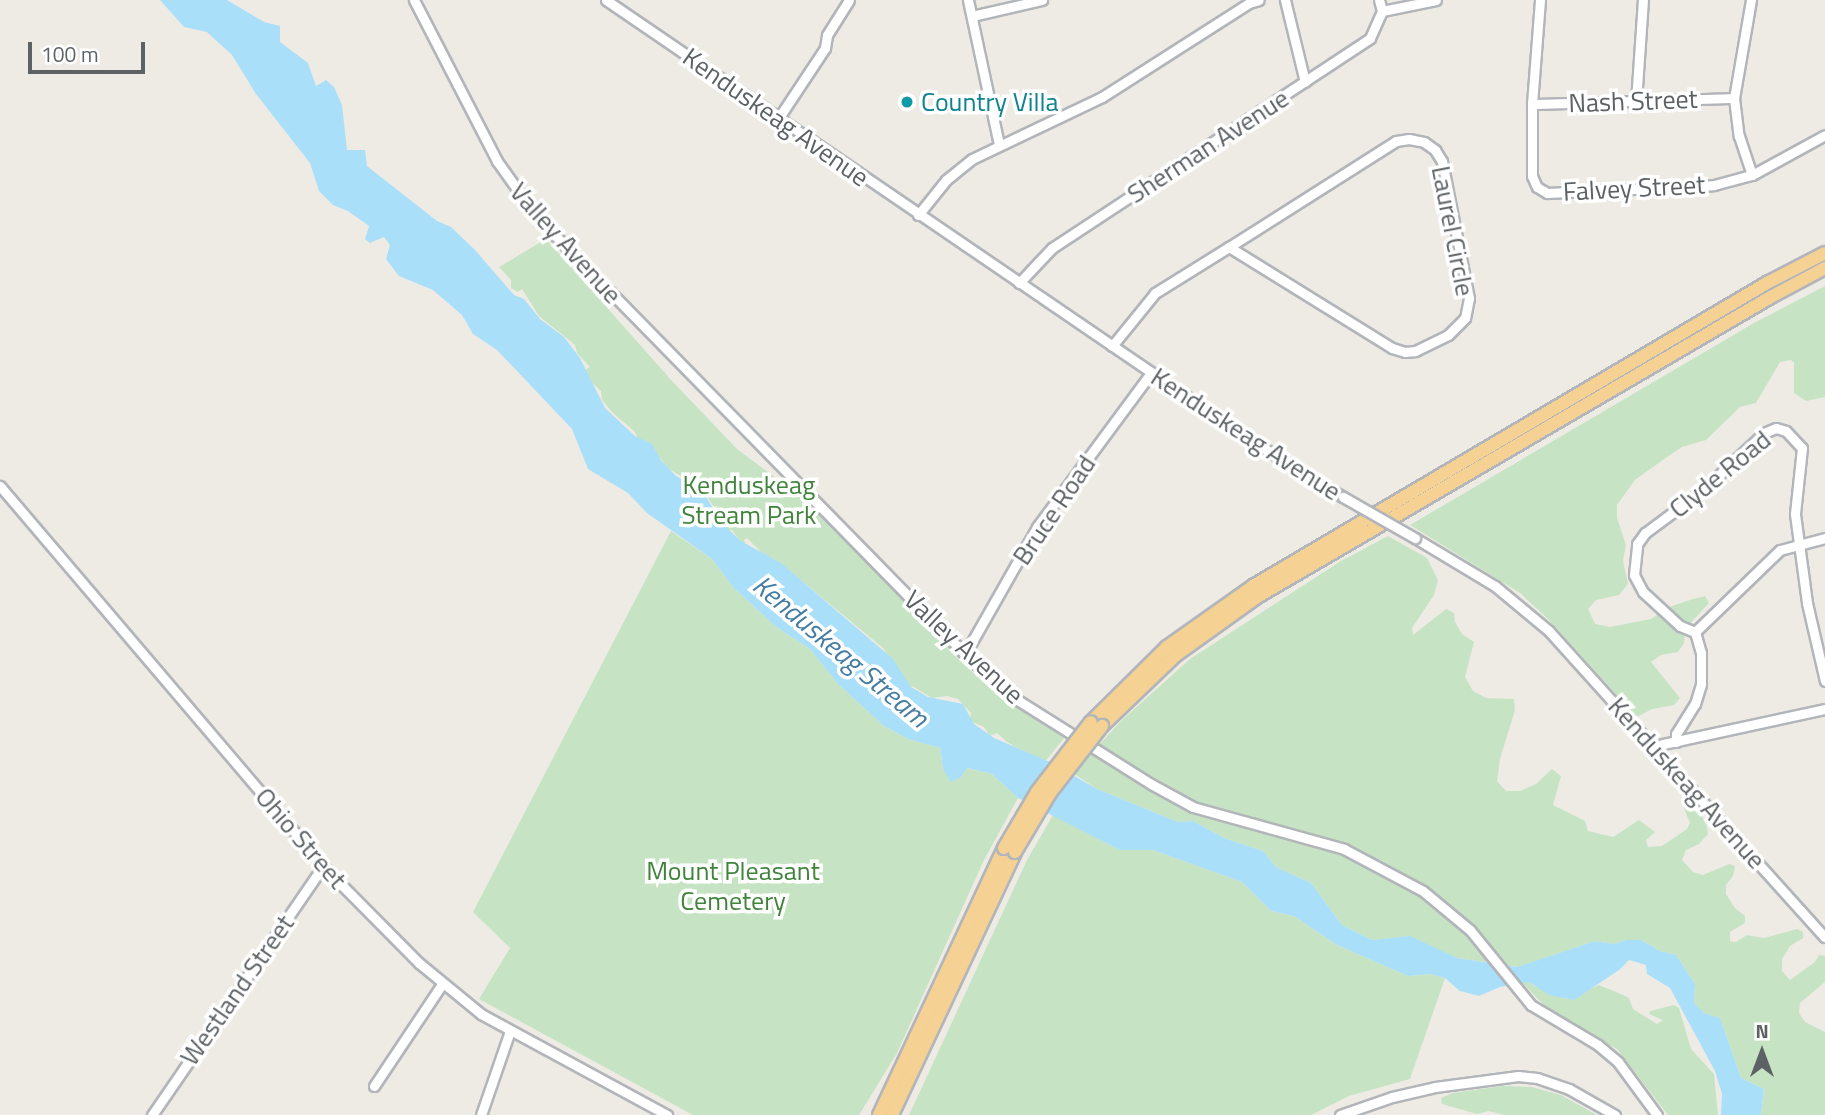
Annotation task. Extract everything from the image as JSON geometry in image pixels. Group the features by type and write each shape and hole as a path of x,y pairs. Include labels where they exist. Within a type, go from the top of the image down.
{"highway":[{"path":"877,1115 1010,850 1097,724 1167,647 1253,586 1767,283 1825,253"},
{"path":"1097,724 1176,655 1257,597 1769,298 1825,268"},
{"path":"892,1115 1010,850"}],"street":[{"name":"Valley Avenue","path":"414,0 497,161 542,222 965,654 1008,694 1150,784 1193,807 1345,849 1423,891 1470,930 1519,993 1546,1017 1598,1045 1618,1062 1657,1115"},
{"name":"Kenduskeag Avenue","path":"606,0 1279,459 1483,579 1528,612 1573,656 1825,937"},
{"path":"778,119 825,48 827,35 849,0"},
{"path":"968,0 999,145"},
{"path":"972,16 1042,0"},
{"path":"918,215 959,168 999,145 1101,97 1249,3 1259,0"},
{"path":"1285,0 1305,82"},
{"path":"1380,0 1382,11 1436,0"},
{"name":"Falvey Street","path":"1540,0 1532,104 1532,176 1537,187 1548,193 1714,185 1752,175 1825,135"},
{"path":"1636,102 1643,0"},
{"path":"1751,0 1734,98 1739,136 1752,175"},
{"name":"Sherman Avenue","path":"1019,283 1052,248 1370,38 1382,11"},
{"name":"Nash Street","path":"1532,104 1734,98"},
{"name":"Laurel Circle","path":"1112,346 1155,293 1396,141 1409,139 1424,142 1435,150 1442,162 1469,298 1468,311 1448,335 1415,351 1405,352 1392,348 1229,247"},
{"name":"Bruce Road","path":"965,654 1037,527 1152,373"},
{"name":"Clyde Road","path":"1695,632 1680,626 1643,592 1634,575 1637,544 1646,533 1704,489 1764,433 1776,428 1786,431 1802,448 1795,514 1816,655 1825,681"},
{"name":"Ohio Street","path":"0,486 323,866 442,984 472,1008 510,1031 648,1111 667,1115"},
{"path":"1676,741 1676,734 1695,704 1701,684 1701,653 1695,632 1761,565 1780,550 1825,538"},
{"path":"1656,750 1676,741 1825,709"},
{"name":"Westland Street","path":"152,1115 323,866"},
{"path":"374,1086 442,984"},
{"path":"481,1115 510,1031"},
{"path":"1340,1115 1414,1092 1518,1076 1537,1078 1569,1089 1615,1115"}],"green space":[{"name":"Kenduskeag Stream Park","path":"546,239 673,382 737,449 812,505 852,542 960,661 1000,696 1064,738 1044,763 1007,742 997,733 990,736 984,727 970,721 971,713 958,699 947,696 932,698 912,686 909,688 883,648 779,562 762,553 747,538 744,540 746,544 742,543 732,530 727,530 719,517 713,515 714,507 701,488 669,469 649,444 637,437 635,432 613,413 602,400 601,391 586,377 585,370 590,367 577,353 575,345 539,316 522,289 518,292 511,288 511,280 499,267"},
{"path":"1825,286 1825,397 1806,401 1794,393 1794,363 1791,360 1780,362 1756,403 1740,407 1706,440 1682,447 1635,480 1617,505 1617,518 1626,545 1623,561 1628,584 1619,595 1596,600 1588,609 1595,624 1610,627 1651,619 1672,606 1705,596 1709,603 1685,629 1684,643 1678,652 1661,655 1651,662 1680,698 1674,705 1652,709 1637,717 1549,620 1520,593 1410,525 1754,323"},
{"name":"Mount Pleasant Cemetery","path":"671,531 712,559 733,587 775,626 810,649 838,684 884,726 908,739 940,748 943,769 961,777 966,768 992,774 1018,798 984,860 897,1053 859,1115 693,1115 479,999 510,948 473,912"},
{"path":"1388,536 1427,558 1438,580 1434,595 1412,628 1413,635 1446,609 1454,613 1455,622 1462,634 1474,642 1465,677 1473,691 1486,698 1514,699 1515,710 1500,759 1497,781 1506,791 1520,791 1536,784 1552,769 1561,776 1553,805 1585,821 1588,831 1613,837 1639,820 1655,832 1646,840 1648,847 1662,846 1687,829 1690,823 1683,806 1685,797 1706,822 1708,834 1699,844 1686,850 1682,860 1693,872 1703,875 1729,864 1735,866 1733,876 1726,885 1726,894 1735,908 1745,916 1745,923 1730,932 1730,941 1736,942 1747,935 1764,938 1797,929 1803,932 1803,938 1790,946 1782,959 1782,971 1790,980 1815,962 1819,955 1825,956 1825,982 1800,1003 1799,1013 1805,1022 1825,1032 1825,1115 1761,1115 1764,1089 1741,1078 1720,1018 1704,1013 1694,1003 1695,984 1676,955 1660,951 1641,940 1626,940 1614,944 1595,941 1518,967 1457,958 1403,937 1372,940 1342,925 1311,883 1276,867 1263,851 1224,838 1193,821 1178,822 1097,789 1073,773 1122,720 1190,659 1341,561"},
{"path":"1053,815 1120,850 1153,850 1242,882 1271,911 1294,916 1337,945 1408,976 1430,974 1445,978 1410,1079 1349,1096 1311,1115 909,1115 1027,860"},
{"path":"1530,980 1532,985 1567,999 1599,985 1629,998 1633,1009 1657,1024 1663,1020 1649,1014 1650,1011 1674,1005 1679,1008 1691,1049 1714,1074 1718,1115 1668,1115 1617,1049 1551,1012 1521,982"},
{"path":"1502,1086 1532,1087 1561,1095 1597,1115 1504,1115 1489,1111 1477,1114 1442,1104 1441,1098 1453,1093"}],"water":[{"name":"Kenduskeag Stream","path":"160,0 227,0 264,22 280,26 280,42 308,63 316,86 326,80 334,87 342,105 347,150 365,150 367,166 437,221 451,227 514,295 524,299 540,319 564,337 580,358 605,408 635,436 652,444 661,460 676,476 702,490 721,522 741,541 781,563 893,659 911,687 928,697 963,704 974,724 994,738 1050,762 1097,789 1178,822 1193,821 1224,838 1263,851 1276,867 1311,883 1342,925 1372,940 1410,936 1457,958 1517,967 1595,941 1614,944 1626,940 1641,940 1660,951 1676,955 1695,984 1694,1003 1704,1013 1720,1018 1741,1078 1764,1089 1761,1115 1721,1115 1722,1094 1715,1071 1670,988 1647,974 1646,965 1629,960 1619,970 1574,1000 1549,995 1529,982 1500,987 1479,996 1460,991 1445,978 1430,974 1408,976 1337,945 1294,916 1271,911 1242,882 1153,850 1120,850 1018,798 992,774 967,768 961,777 951,782 943,769 940,748 908,739 884,726 838,684 810,649 775,626 733,587 712,559 647,513 628,493 588,469 572,429 497,350 473,334 462,315 433,290 399,276 386,259 390,245 384,237 370,243 365,239 369,226 348,211 333,205 319,191 310,163 256,94 232,55 207,32 184,27"}],"place":[{"name":"Country Villa","path":"907,102"}]}
